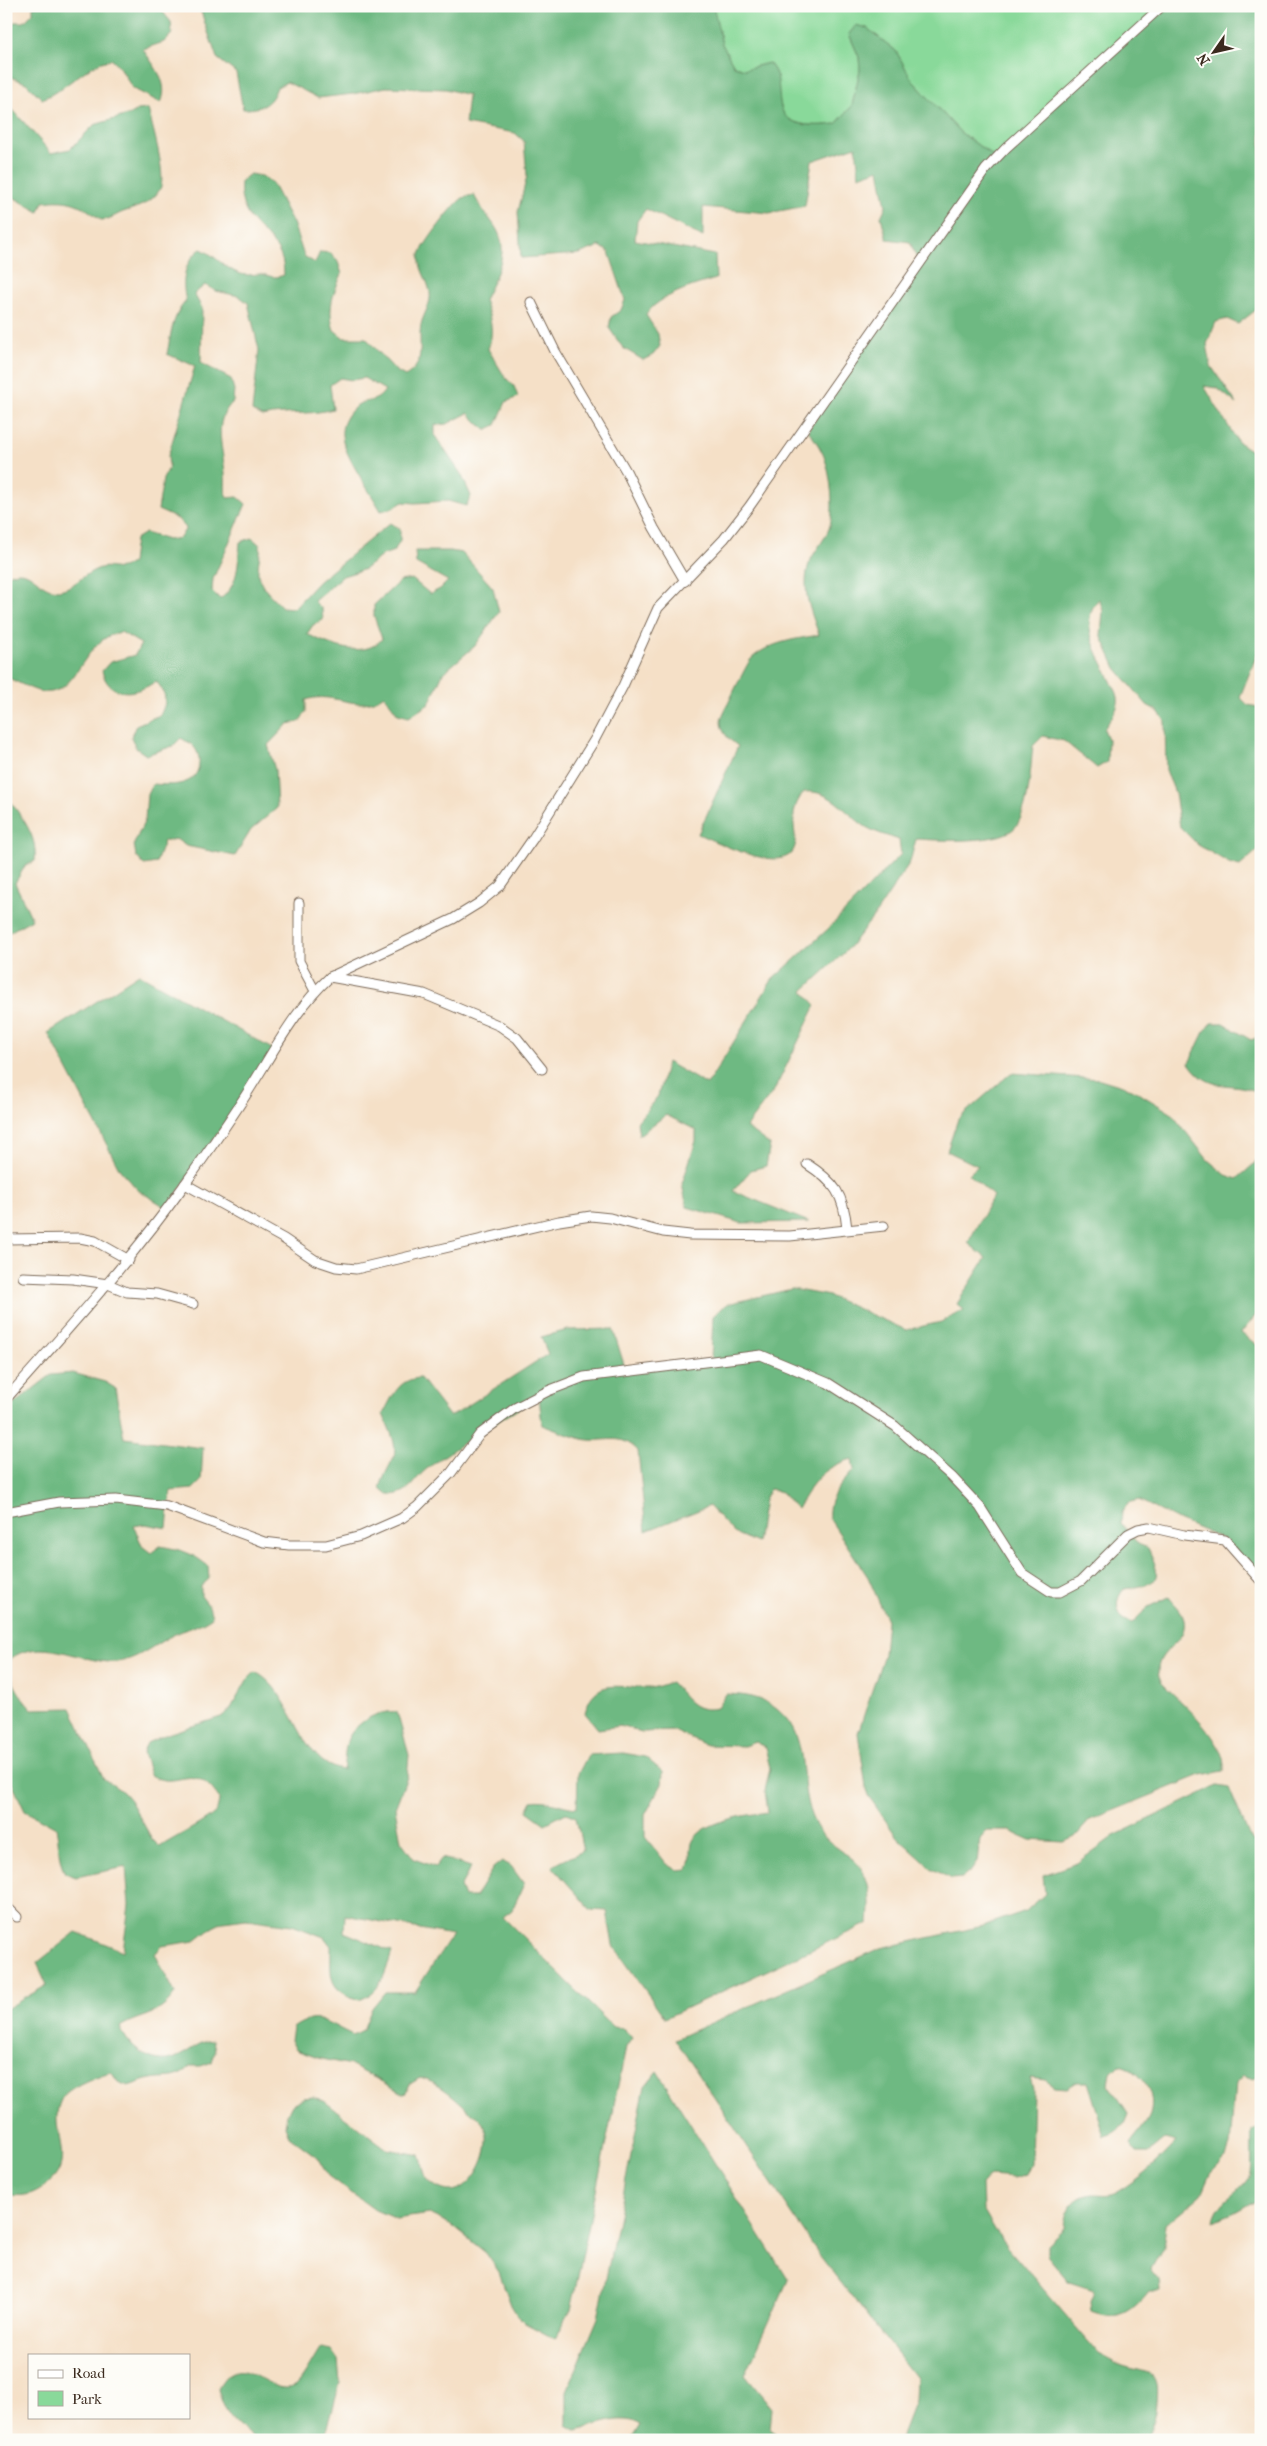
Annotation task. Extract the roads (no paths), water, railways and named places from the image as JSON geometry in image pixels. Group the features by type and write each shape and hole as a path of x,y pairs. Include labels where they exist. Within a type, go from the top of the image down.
{"street":[{"path":"6,1399 129,1260 185,1184 248,1092 294,1017 314,991 330,977 453,919 479,903 500,886 532,840 596,739 623,686 658,608 724,539 749,506 986,170 1013,142 1162,6"},
{"path":"531,302 555,351 626,471 654,528 685,581"},
{"path":"300,904 298,961 314,991"},
{"path":"330,977 424,994 500,1026 517,1038 542,1069"},
{"path":"807,1164 833,1184 842,1197 847,1229"},
{"path":"185,1184 284,1239 315,1260 336,1267 356,1269 591,1216 625,1221 663,1232 690,1235 790,1236 884,1226"},
{"path":"6,1239 80,1238 95,1241 129,1260"},
{"path":"23,1277 73,1279 108,1284 127,1292 157,1294 192,1304"},
{"path":"6,1512 59,1502 116,1500 167,1506 264,1542 289,1546 326,1545 361,1536 402,1518 417,1507 450,1473 480,1434 515,1408 548,1391 584,1376 761,1355 828,1383 895,1426 958,1483 980,1507 1022,1573 1045,1590 1060,1592 1081,1581 1128,1534 1144,1527 1184,1535 1225,1540 1261,1581"},
{"path":"6,1906 17,1917"}]}
